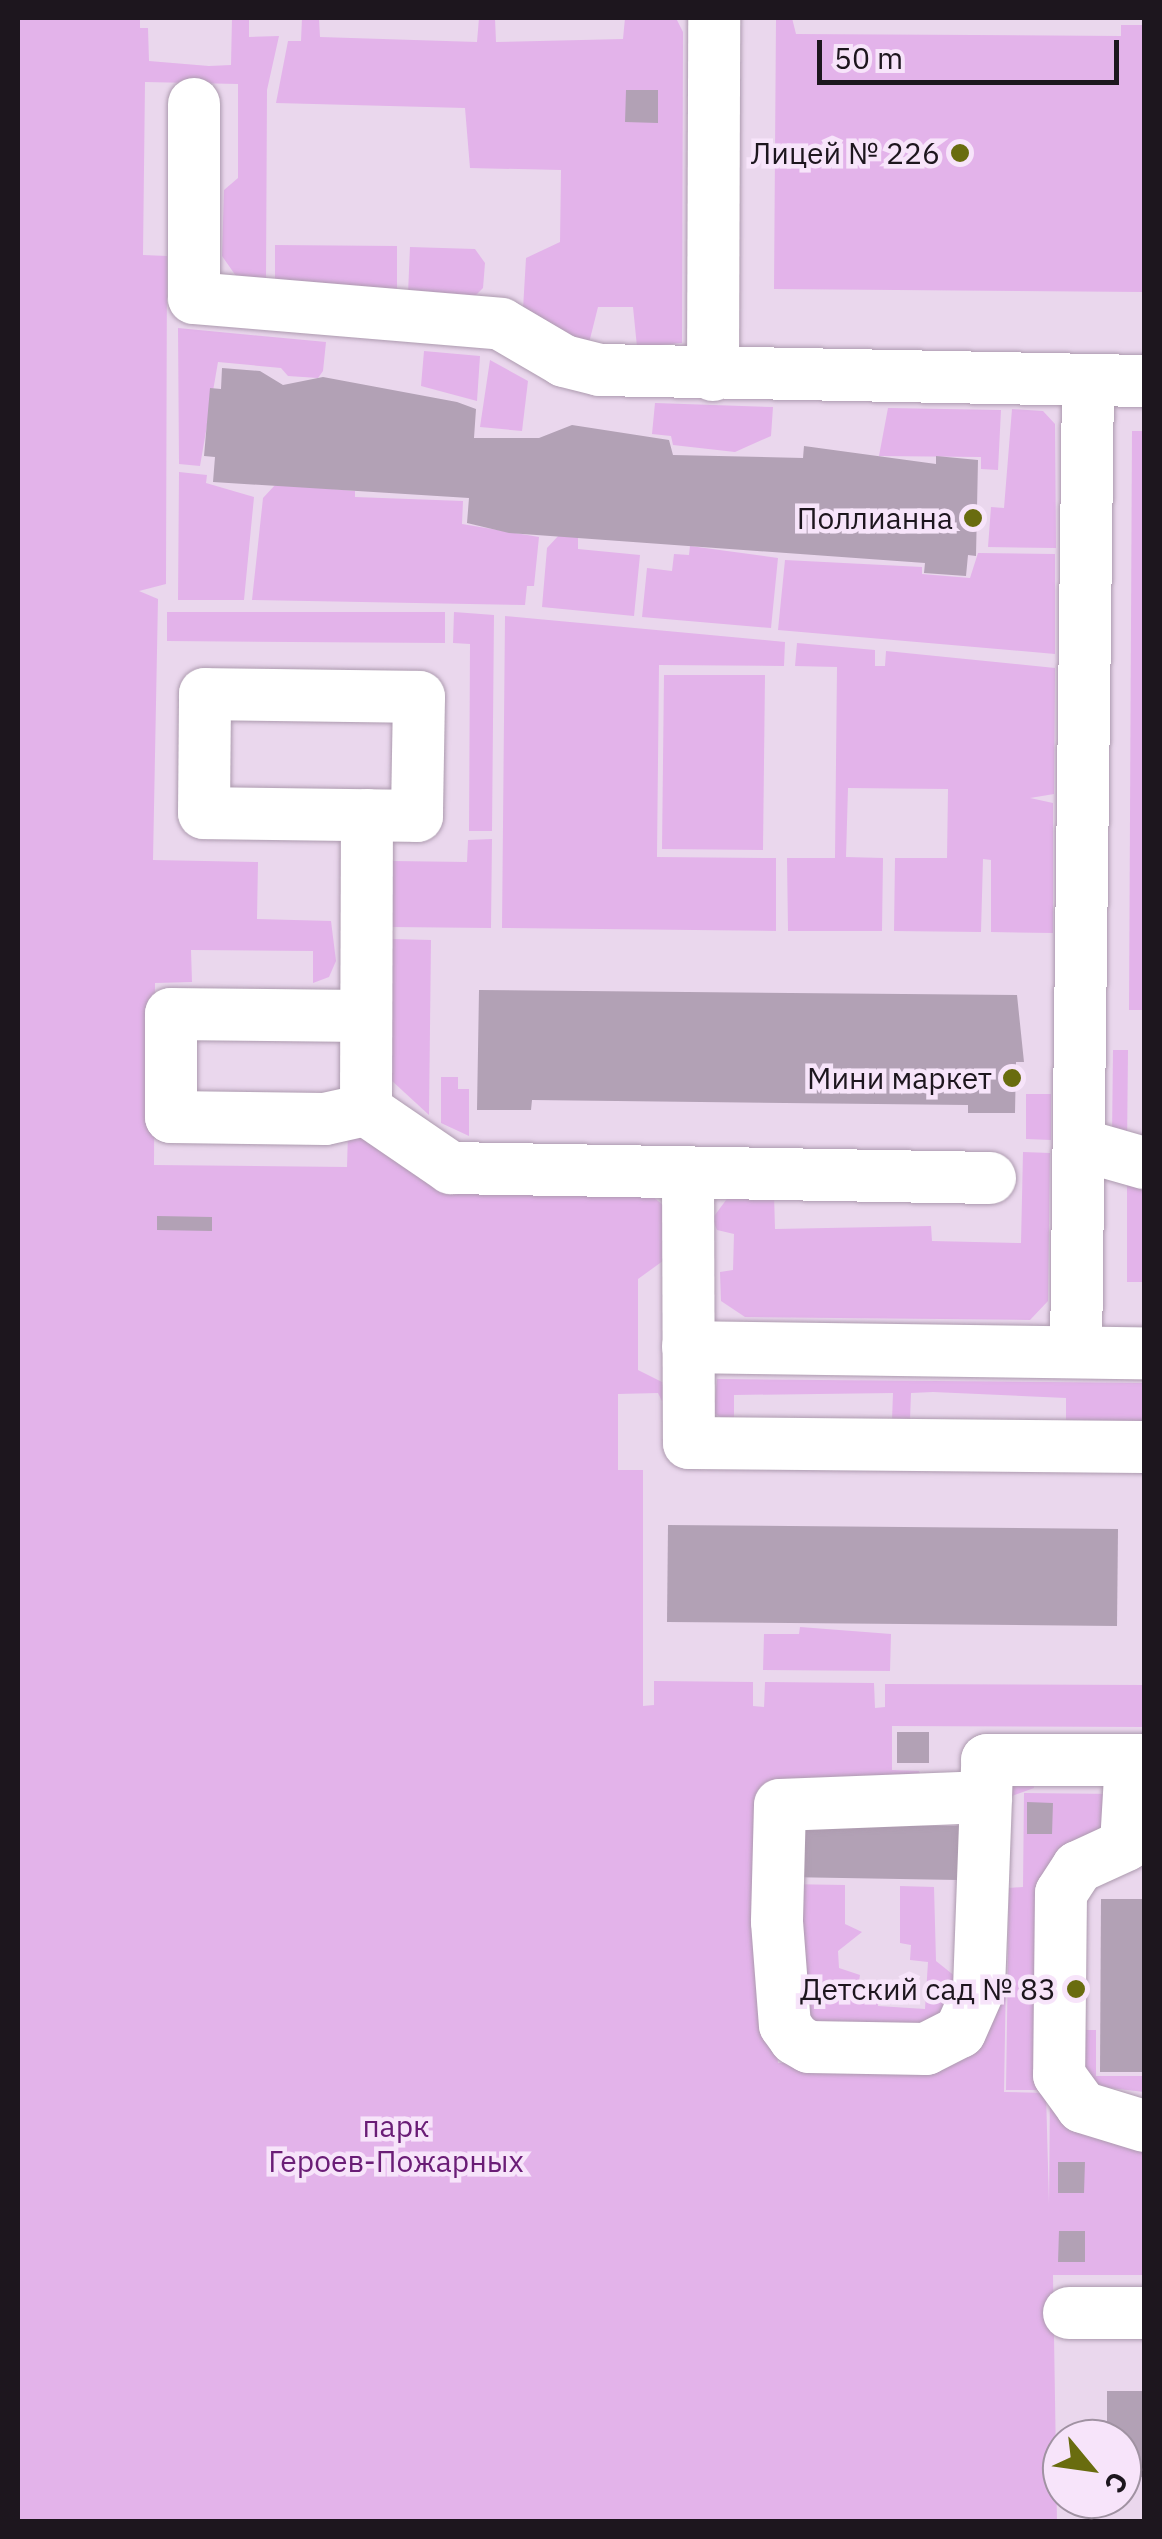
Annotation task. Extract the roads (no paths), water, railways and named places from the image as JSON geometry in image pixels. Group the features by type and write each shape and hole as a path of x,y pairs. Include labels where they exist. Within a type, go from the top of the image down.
{"lane":[{"path":"713,374 714,18"},
{"path":"194,104 194,298 502,324 564,361 600,370 1144,381"},
{"path":"1076,1352 1081,1146 1106,1022 1088,380"},
{"path":"205,694 418,696 417,816 367,815 204,813 205,694"},
{"path":"366,1110 367,815"},
{"path":"364,1016 170,1014 171,1116 325,1119 366,1110 452,1168 688,1176 990,1178"},
{"path":"1081,1146 1144,1163"},
{"path":"688,1176 689,1442 1144,1448"},
{"path":"688,1347 1144,1353"},
{"path":"986,1798 780,1805 776,1922 785,2025 808,2048 926,2049 960,2032 979,1990 986,1798 987,1760 1138,1760 1126,1845 1078,1867 1062,1893 1059,2075 1082,2108 1144,2126"},
{"path":"1069,2314 1144,2313"}],"place":[{"name":"Лицей № 226","path":"960,153"},
{"name":"Поллианна","path":"973,518"},
{"name":"Мини маркет","path":"1012,1078"},
{"name":"Детский сад № 83","path":"1076,1989"}],"park label":[{"name":"парк Героев-Пожарных","path":"396,2143"}]}
